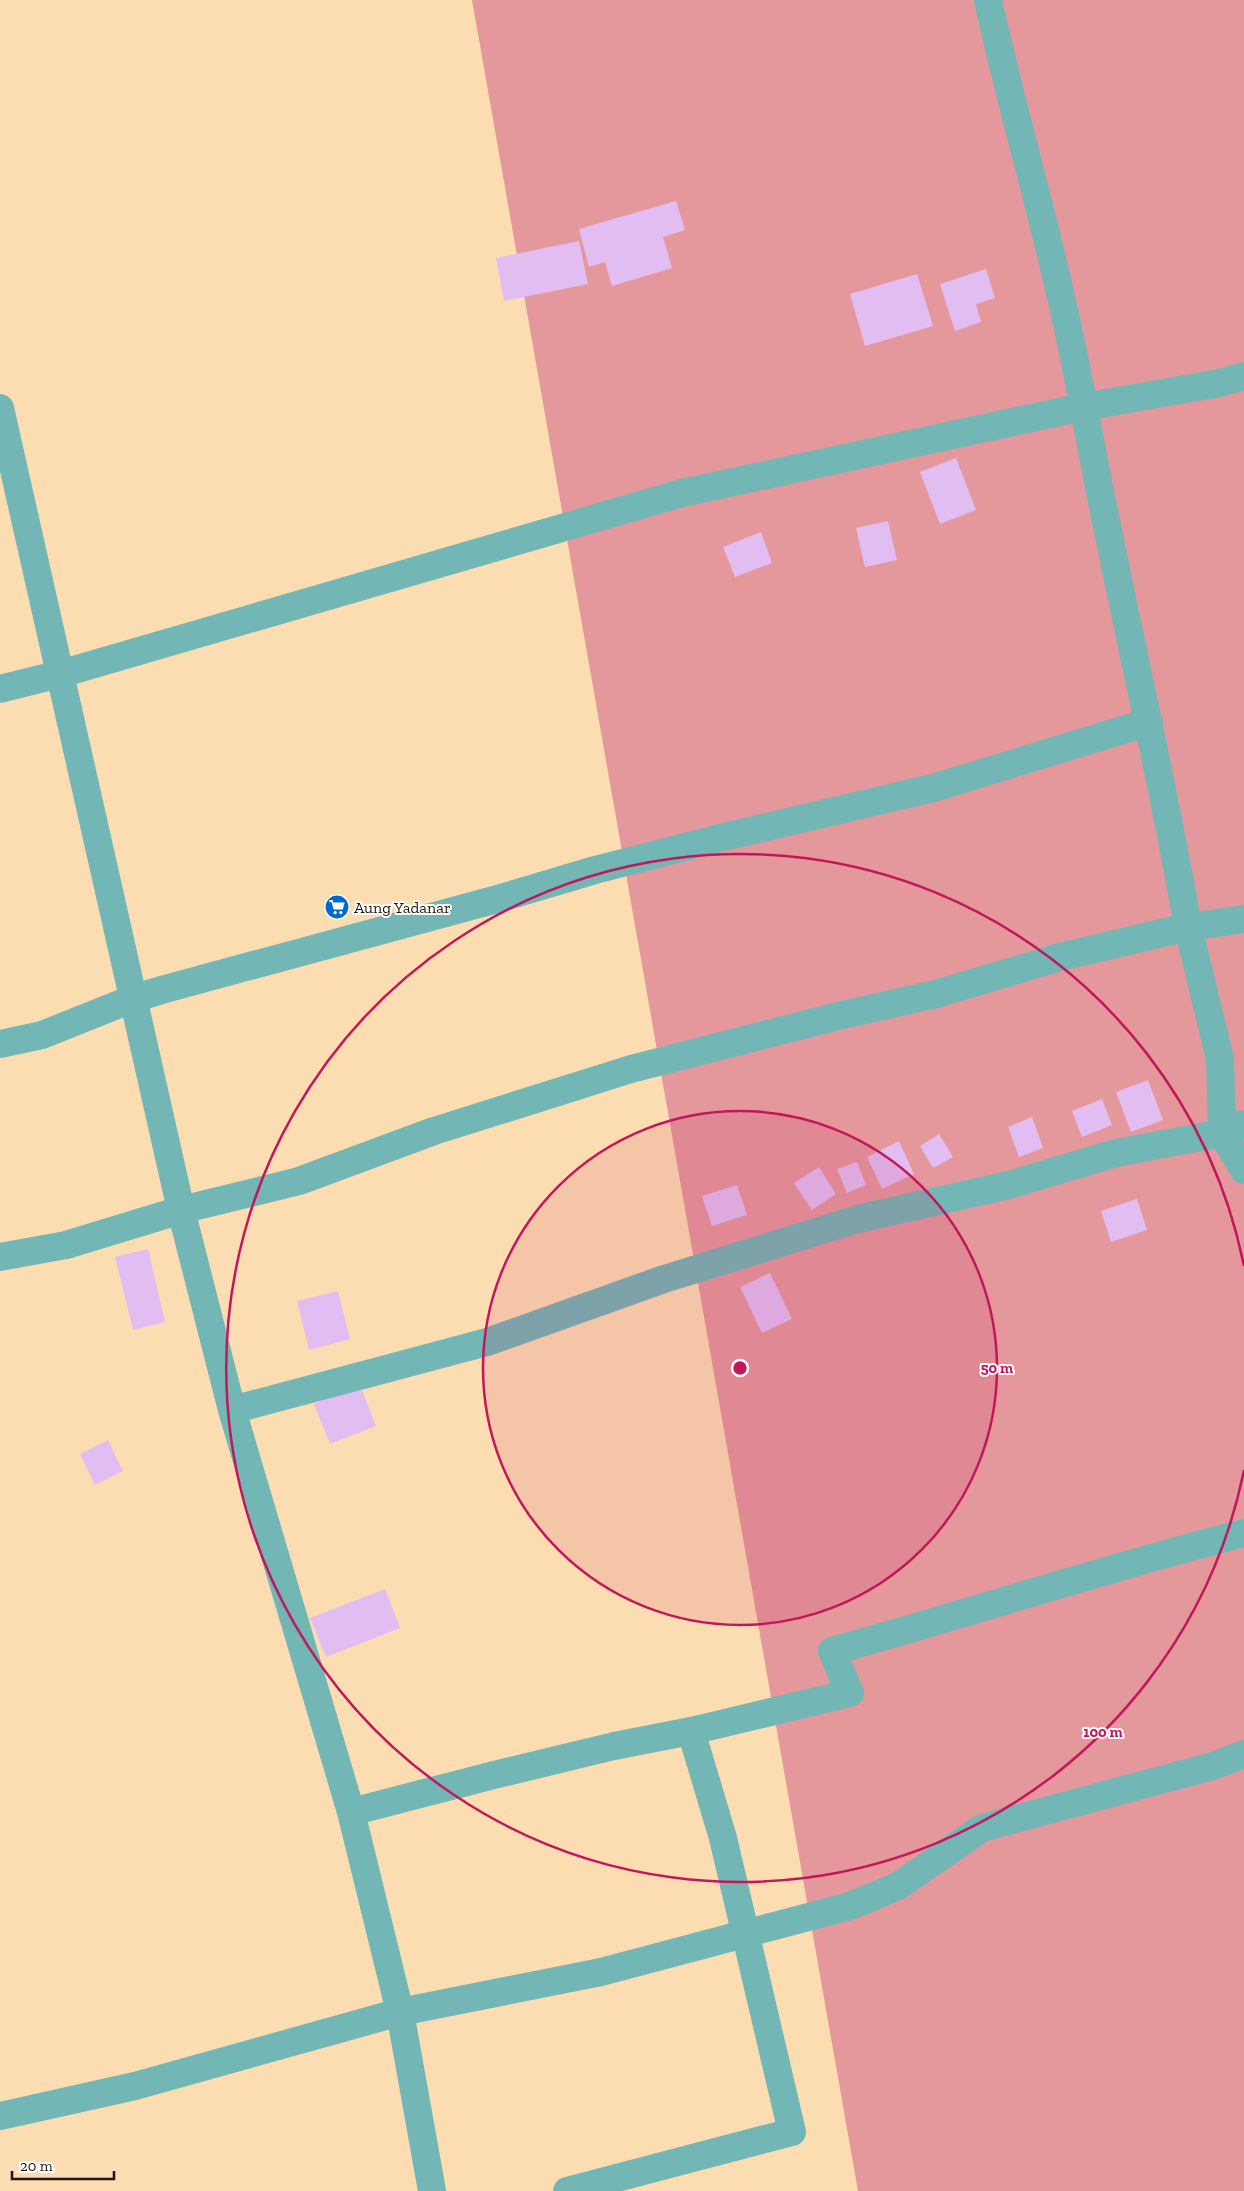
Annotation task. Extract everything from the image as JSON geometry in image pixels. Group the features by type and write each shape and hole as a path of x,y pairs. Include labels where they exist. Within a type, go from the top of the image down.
{"street":[{"path":"988,0 1063,306 1149,722 1188,928 1220,1059 1233,1129 1244,1170"},
{"path":"0,689 60,674 682,493 1084,407 1220,383 1244,376"},
{"path":"0,408 181,1210 232,1410 350,1812 400,2012 432,2191"},
{"path":"0,1044 42,1035 132,999 389,927 501,898 595,870 728,836 933,788 1149,722"},
{"path":"0,1257 66,1245 181,1210 299,1181 434,1131 631,1069 838,1016 936,994 1060,957 1188,928 1244,920"},
{"path":"232,1410 487,1342 664,1279 858,1219 1009,1185 1116,1153 1233,1129"},
{"path":"350,1812 604,1748 691,1731 850,1693 832,1651 1244,1533"},
{"path":"568,2191 792,2132 723,1838 691,1731"},
{"path":"0,2116 135,2086 400,2012 601,1972 850,1906 898,1886 982,1828 1213,1766 1244,1754"}],"shaded area":[{"path":"472,0 1244,0 1244,2191 858,2191"}],"building":[{"path":"676,201 685,230 663,237 672,268 612,286 605,262 589,267 579,229"},
{"path":"579,241 588,284 504,301 496,258"},
{"path":"986,269 995,298 976,304 981,322 955,331 940,284"},
{"path":"917,274 933,326 865,346 850,294"},
{"path":"956,458 976,510 940,524 920,472"},
{"path":"888,521 897,560 865,567 856,528"},
{"path":"761,532 772,563 735,577 723,547"},
{"path":"1148,1080 1163,1120 1131,1132 1116,1092"},
{"path":"1102,1099 1112,1125 1082,1137 1072,1111"},
{"path":"1032,1117 1043,1148 1019,1157 1008,1127"},
{"path":"939,1134 953,1157 933,1168 920,1146"},
{"path":"899,1141 914,1174 882,1189 867,1157"},
{"path":"857,1162 866,1185 847,1193 837,1169"},
{"path":"819,1167 836,1194 812,1210 794,1183"},
{"path":"737,1185 747,1215 712,1226 702,1196"},
{"path":"1137,1199 1147,1230 1111,1242 1101,1211"},
{"path":"148,1249 165,1322 133,1330 115,1257"},
{"path":"770,1273 792,1319 762,1333 740,1287"},
{"path":"338,1291 350,1339 309,1350 297,1301"},
{"path":"360,1385 376,1426 330,1444 314,1404"},
{"path":"108,1440 123,1471 95,1485 80,1454"},
{"path":"385,1589 400,1628 326,1657 310,1618"}],"place":[{"name":"Aung Yadanar","path":"337,907"}]}
